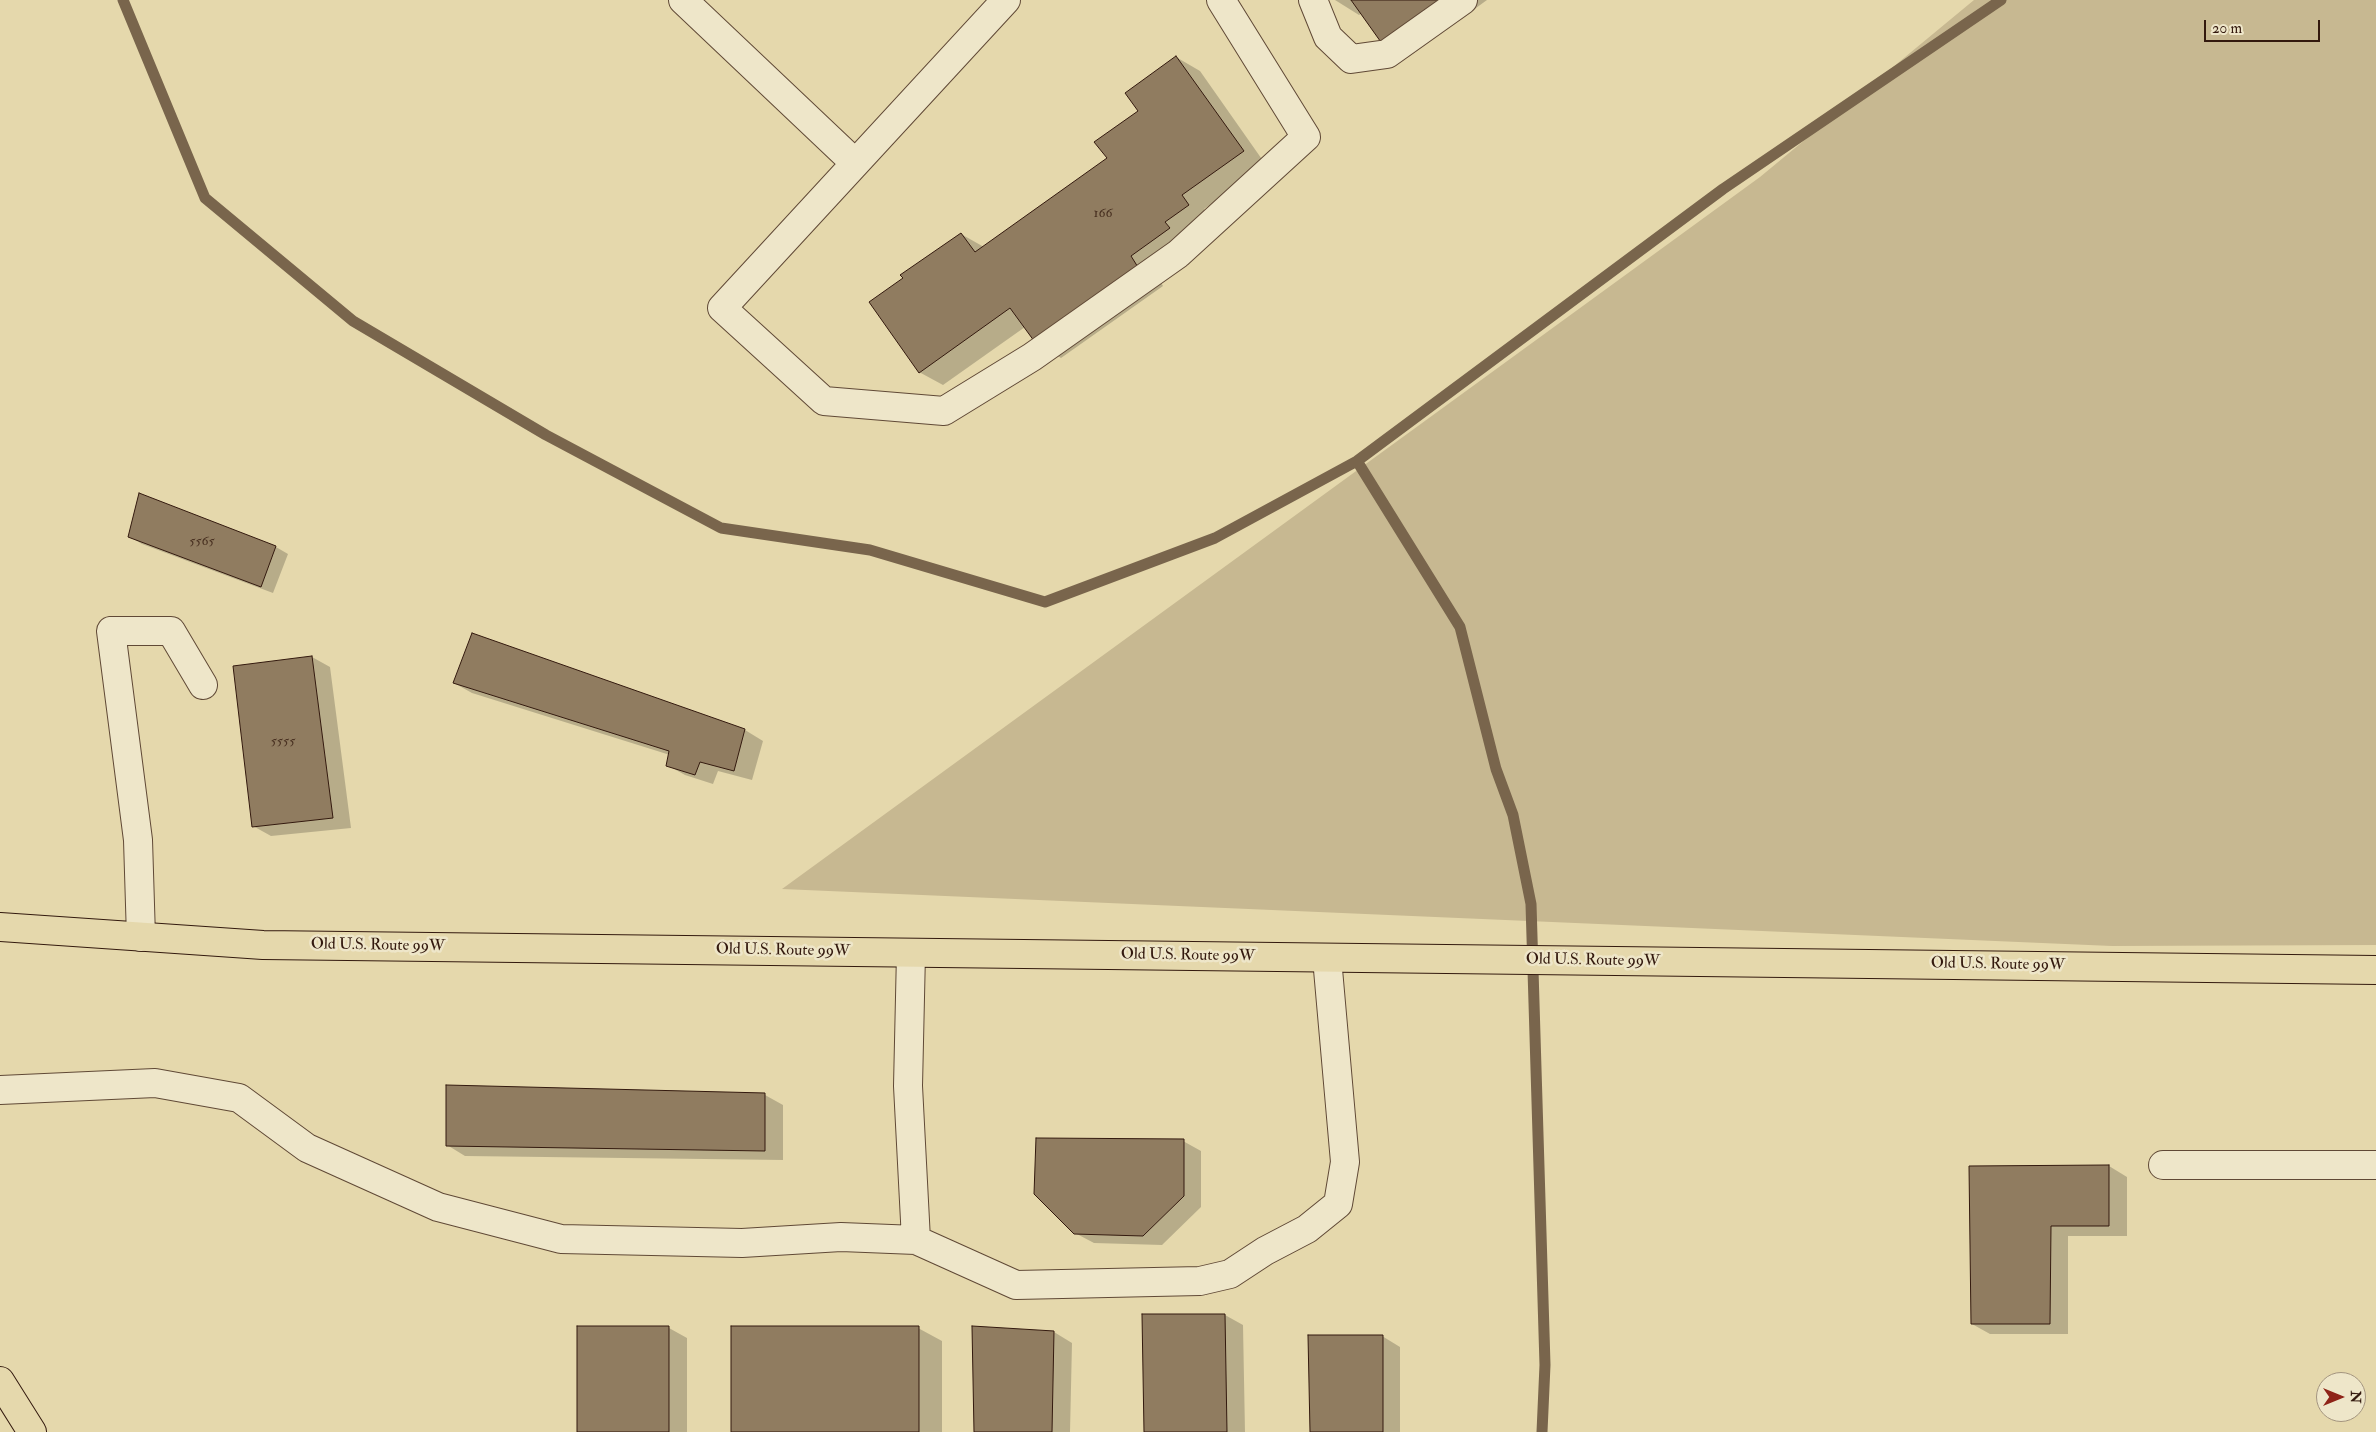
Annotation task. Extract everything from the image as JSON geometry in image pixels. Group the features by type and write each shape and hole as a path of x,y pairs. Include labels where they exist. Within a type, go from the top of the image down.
{"main road":[{"name":"Old U.S. Route 99W","path":"0,927 263,945 2376,970"},
{"path":"0,1381 32,1432"}],"lane":[{"path":"683,0 855,164"},
{"path":"1006,0 722,308 824,400 944,411 1032,356 1178,254 1306,137 1221,0"},
{"path":"1313,0 1328,37 1351,59 1387,54 1463,0"},
{"path":"141,937 138,840 111,632 171,632 203,685"},
{"path":"912,953 908,1086 916,1240"},
{"path":"0,1090 155,1083 239,1098 307,1148 438,1206 561,1239 742,1243 841,1237 916,1240 1016,1285 1200,1281 1230,1274 1265,1251 1307,1228 1338,1204 1345,1162 1327,958"},
{"path":"2163,1165 2376,1165"}],"shaded area":[{"path":"1974,0 2376,0 2376,945 2112,946 782,889 1760,177"}],"building":[{"path":"1351,0 1446,0 1383,45"},
{"path":"1176,56 1244,151 1182,195 1189,205 1165,222 1170,228 1131,256 1141,272 1037,345 1010,308 919,373 869,302 903,278 900,275 961,233 975,252 1107,158 1094,142 1138,111 1125,93"},
{"path":"139,493 276,546 261,587 128,537"},
{"path":"472,633 745,729 734,771 700,762 695,775 666,766 669,751 453,683"},
{"path":"312,656 333,818 252,827 233,666"},
{"path":"446,1085 765,1093 765,1151 446,1146"},
{"path":"1036,1138 1184,1139 1184,1196 1143,1236 1074,1234 1034,1194"},
{"path":"2109,1165 2109,1226 2051,1226 2050,1324 1971,1324 1969,1166"},
{"path":"1142,1314 1225,1314 1227,1432 1144,1432"},
{"path":"577,1326 669,1326 669,1432 577,1432"},
{"path":"731,1326 919,1326 919,1432 731,1432"},
{"path":"972,1326 1054,1331 1052,1432 974,1432"},
{"path":"1308,1335 1383,1335 1383,1432 1310,1432"}],"waterway":[{"path":"123,0 205,198 353,321 546,435 721,528 870,550 1045,602 1215,538 1357,461 1723,189 2001,0"},
{"path":"1357,461 1460,627 1496,769 1513,815 1531,904 1545,1365 1542,1432"}]}
